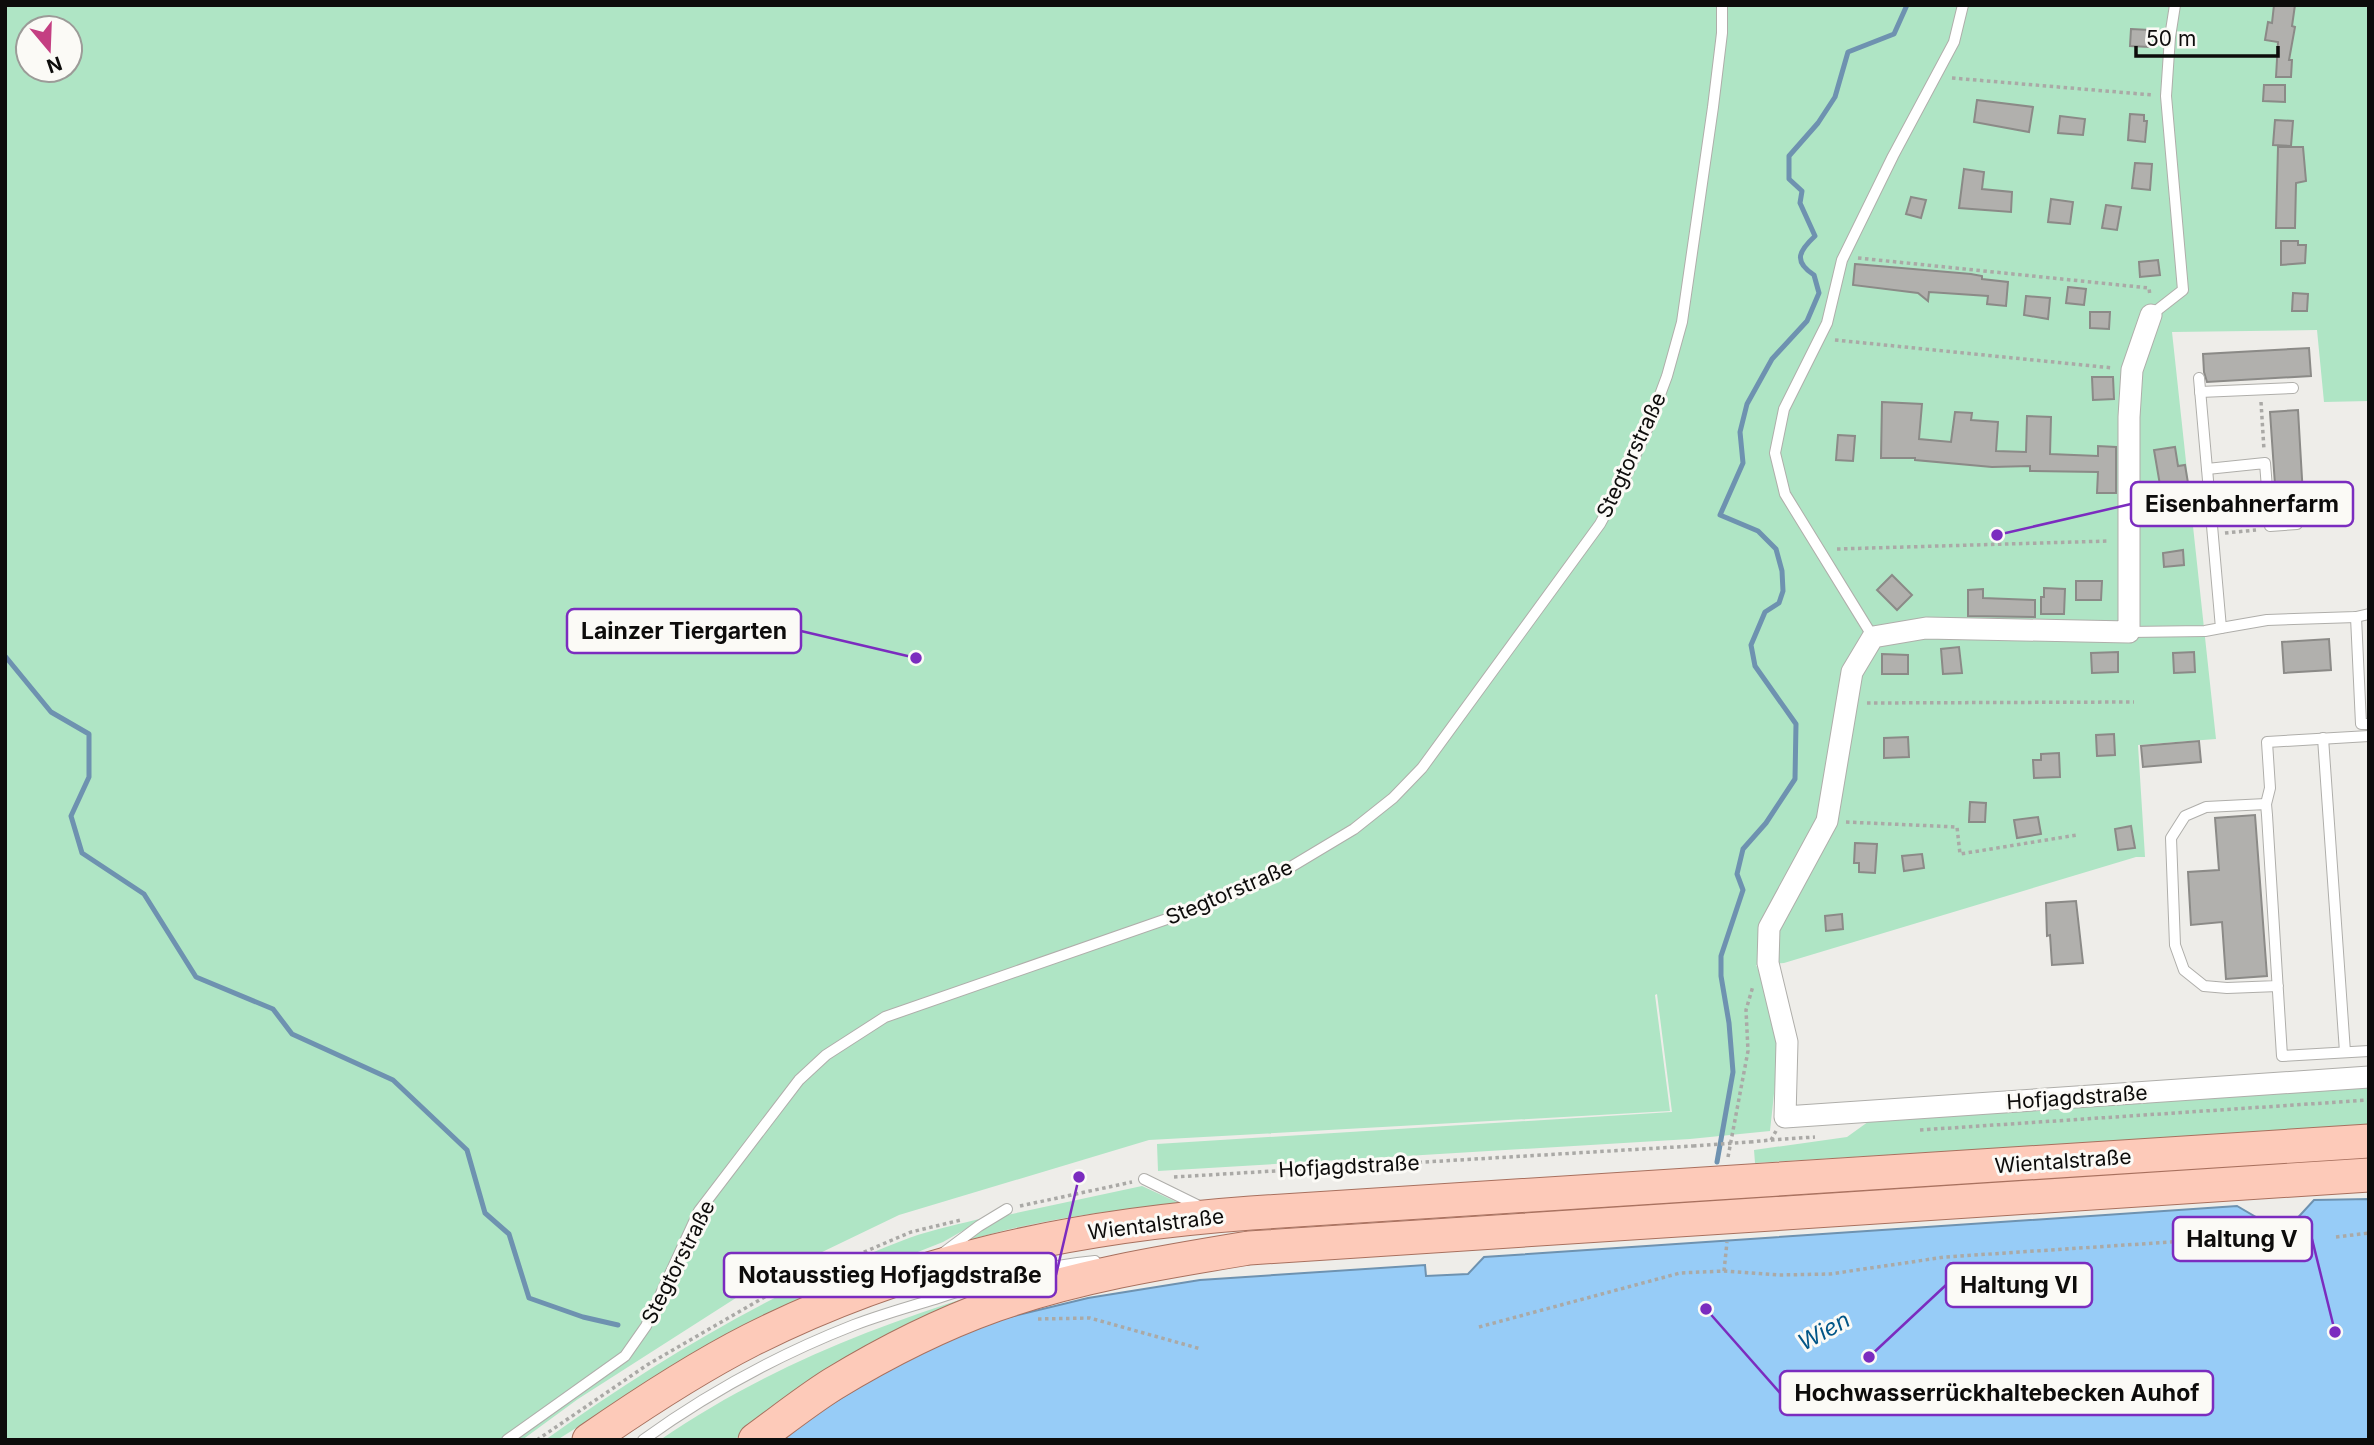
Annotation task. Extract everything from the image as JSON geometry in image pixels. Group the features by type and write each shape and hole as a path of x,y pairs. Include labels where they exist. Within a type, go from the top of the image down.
{"main road":[{"name":"Wientalstraße","path":"589,1440 657,1394 750,1341 856,1294 919,1271 1035,1240 1150,1222 1218,1216 2369,1141"},
{"name":"Wientalstraße","path":"755,1440 833,1384 904,1345 994,1306 1092,1277 1249,1248 2369,1175"}],"street":[{"path":"1785,1117 1787,1042 1768,963 1769,928 1827,821 1852,672 1873,637 1926,628 2129,632 2129,417 2132,370 2151,315"},
{"name":"Hofjagdstraße","path":"1785,1117 2369,1077"}],"lane":[{"name":"Stegtorstraße","path":"507,1440 625,1356 646,1326 699,1211 799,1080 826,1055 885,1017 1210,904 1274,877 1354,829 1393,798 1422,768 1600,524 1648,427 1667,376 1682,322 1722,33 1722,5"},
{"path":"1873,637 1785,494 1775,453 1784,409 1828,323 1843,257 1954,42 1963,5"},
{"path":"2151,315 2183,290 2166,96 2175,5"},
{"path":"2199,378 2221,628"},
{"path":"2200,392 2293,388"},
{"path":"2207,469 2265,463 2270,526 2297,524"},
{"path":"2129,632 2205,631 2267,620 2356,617 2369,614"},
{"path":"2356,617 2361,724 2369,724"},
{"path":"2369,736 2267,742 2270,788 2266,804 2283,1056 2369,1051"},
{"path":"2323,738 2345,1052"},
{"path":"2266,804 2206,807 2185,816 2171,838 2175,945 2184,970 2204,986 2278,986"},
{"path":"1144,1179 1218,1216"},
{"path":"919,1271 979,1226 1007,1209"},
{"path":"1116,1259 1249,1248"},
{"path":"643,1440 734,1383 797,1349 856,1324 1005,1277 1063,1264 1103,1261"}],"path":[{"path":"1935,78 2166,96"},
{"path":"1843,257 2149,288 2151,315"},
{"path":"1820,338 2132,370"},
{"path":"2262,405 2265,463"},
{"path":"2230,532 2265,529 2270,526"},
{"path":"1819,550 2129,540"},
{"path":"1847,703 2134,702"},
{"path":"1827,821 1957,827 1960,854 2077,835"},
{"path":"1727,1161 1748,1051 1745,1010"},
{"path":"1911,1130 2369,1100"},
{"name":"Hofjagdstraße","path":"1007,1209 1144,1179 1771,1140 1785,1117"},
{"path":"2336,1237 2369,1233"},
{"path":"1724,1271 1727,1237"},
{"path":"1479,1327 1680,1273 1724,1271 1779,1275 1830,1274 1945,1257 2216,1239"},
{"path":"1037,1320 1090,1318 1200,1349"}],"green space":[{"path":"5,5 2369,5 2369,401 2324,402 2317,330 2172,332 2216,739 2138,745 2145,857 2136,857 1784,963 1756,965 1766,985 1779,1047 1770,1131 1690,1139 1158,1171 1157,1144 1672,1112 1657,994 1670,1111 1149,1140 899,1215 764,1280 578,1399 522,1440 5,1440"},
{"path":"2369,1086 2369,1126 1755,1163 1754,1150 1847,1137 1879,1114"},
{"path":"1142,1186 1181,1204 1071,1217 964,1242 1007,1215"},
{"path":"987,1217 943,1242 797,1300 714,1341 557,1440 545,1440 631,1381 766,1302 861,1257 909,1238"},
{"path":"975,1295 759,1419 734,1440 660,1440 735,1394 812,1356 893,1323"}],"water":[{"name":"Wien","path":"2369,1199 2369,1440 774,1440 917,1351 997,1320 1088,1298 1200,1280 1425,1265 1426,1276 1468,1274 1484,1257 2237,1206 2268,1224 2292,1224 2314,1200"}],"building":[{"path":"2274,5 2295,5 2292,26 2295,27 2289,60 2292,60 2291,77 2276,77 2278,42 2265,40 2268,22 2272,23"},
{"path":"2131,29 2149,30 2149,47 2130,46"},
{"path":"2264,85 2285,85 2285,102 2263,101"},
{"path":"1977,100 2033,107 2029,132 1974,122"},
{"path":"2130,114 2144,115 2144,121 2147,121 2145,142 2128,140"},
{"path":"2060,116 2085,119 2083,135 2058,133"},
{"path":"2275,120 2293,121 2291,146 2273,145"},
{"path":"2278,147 2303,147 2306,181 2296,183 2295,228 2276,228"},
{"path":"2135,163 2152,164 2150,190 2132,188"},
{"path":"1964,169 1984,172 1982,189 2012,192 2011,212 1959,208"},
{"path":"1911,197 1926,200 1921,218 1906,214"},
{"path":"2051,199 2073,202 2070,224 2048,222"},
{"path":"2106,205 2121,207 2117,230 2102,228"},
{"path":"2281,241 2298,241 2298,245 2306,245 2305,263 2281,265"},
{"path":"2158,260 2160,275 2140,277 2139,262"},
{"path":"1855,264 1971,274 1982,276 1982,279 2008,282 2006,306 1987,304 1988,296 1929,292 1928,301 1918,293 1853,285"},
{"path":"2068,287 2086,289 2084,305 2066,303"},
{"path":"2293,293 2308,294 2307,311 2292,311"},
{"path":"2026,296 2050,298 2048,319 2024,315"},
{"path":"2090,312 2110,312 2109,329 2090,328"},
{"path":"2309,348 2311,376 2207,382 2204,372 2203,354"},
{"path":"2092,377 2113,377 2114,399 2093,400"},
{"path":"1882,402 1922,404 1919,439 1951,442 1955,412 1972,413 1971,420 1998,422 1996,451 2026,452 2027,416 2051,417 2050,454 2098,456 2098,446 2116,447 2116,493 2097,493 2098,472 2030,471 2030,466 1992,467 1915,458 1881,458"},
{"path":"2298,410 2304,513 2277,514 2270,412"},
{"path":"1838,435 1855,436 1853,461 1836,460"},
{"path":"2175,447 2178,466 2185,465 2189,489 2178,491 2182,518 2166,520 2154,450"},
{"path":"2183,550 2184,565 2164,567 2163,553"},
{"path":"1892,575 1912,595 1897,610 1877,590"},
{"path":"2076,581 2102,581 2101,600 2076,600"},
{"path":"2044,588 2065,589 2064,614 2041,614"},
{"path":"1983,589 1983,598 2035,600 2035,617 1968,616 1968,590"},
{"path":"2329,639 2331,670 2284,673 2282,642"},
{"path":"1959,647 1962,673 1943,674 1941,649"},
{"path":"2118,652 2118,672 2092,673 2091,653"},
{"path":"2194,652 2195,672 2174,673 2173,653"},
{"path":"1882,654 1908,655 1908,674 1882,674"},
{"path":"2114,734 2115,755 2097,756 2096,735"},
{"path":"1908,737 1909,757 1884,758 1884,738"},
{"path":"2199,741 2201,762 2143,767 2141,746"},
{"path":"2059,753 2060,777 2034,778 2033,760 2041,760 2041,754"},
{"path":"1970,802 1986,803 1985,822 1969,822"},
{"path":"2255,815 2267,976 2226,979 2222,922 2191,925 2188,872 2219,870 2215,818"},
{"path":"2038,817 2041,834 2017,838 2014,820"},
{"path":"2131,826 2135,848 2118,850 2115,829"},
{"path":"1855,843 1877,844 1875,873 1859,872 1859,863 1854,863"},
{"path":"1922,854 1924,868 1904,871 1902,856"},
{"path":"2076,901 2083,963 2052,965 2050,935 2047,936 2046,903"},
{"path":"1842,914 1843,929 1826,931 1825,916"}],"waterway":[{"path":"1717,1162 1733,1072 1721,956 1743,890 1737,874 1743,849 1766,823 1795,779 1796,724 1755,666 1751,645 1765,612 1779,603 1783,591 1782,571 1776,549 1758,531 1720,515 1743,463 1740,432 1747,404 1772,359 1807,321 1819,293 1814,275 1801,260 1802,251 1815,236 1800,203 1802,191 1789,179 1789,156 1818,123 1835,97 1848,52 1894,34 1907,5"},
{"path":"5,656 51,712 89,734 89,777 71,816 82,853 144,894 196,977 273,1009 292,1034 393,1080 467,1150 485,1213 509,1234 529,1298 583,1317 618,1325"}],"place":[{"name":"Eisenbahnerfarm","path":"1997,535"},
{"name":"Lainzer Tiergarten","path":"916,658"},
{"name":"Notausstieg Hofjagdstraße","path":"1079,1177"},
{"name":"Hochwasserrückhaltebecken Auhof","path":"1706,1309"},
{"name":"Haltung V","path":"2335,1332"},
{"name":"Haltung VI","path":"1869,1357"}]}
